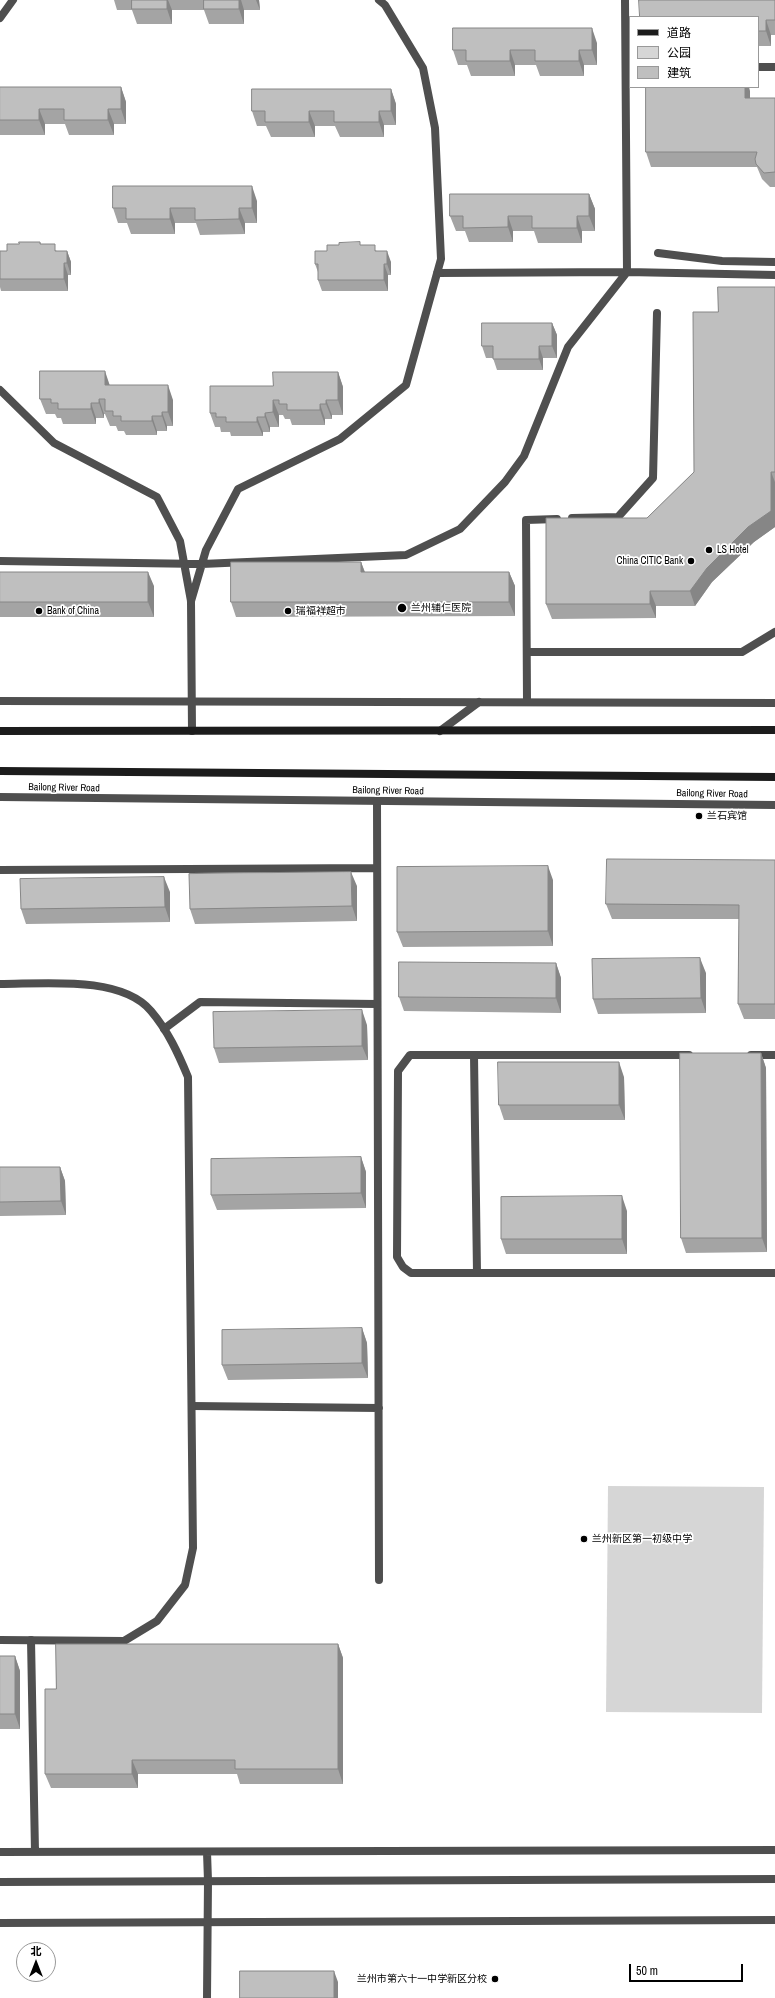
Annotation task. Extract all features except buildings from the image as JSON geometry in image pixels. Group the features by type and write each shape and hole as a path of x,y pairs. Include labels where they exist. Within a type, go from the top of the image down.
{"main road":[{"path":"0,731 775,730"},
{"name":"Bailong River Road","path":"0,771 775,777"}],"street":[{"path":"0,561 184,562 202,564 406,555 460,529 505,482 524,456 568,347 626,272 628,71 625,0"},
{"path":"0,18 11,1"},
{"path":"191,601 206,550 238,489 340,439 406,385 441,259 435,128 423,68 384,2"},
{"path":"759,67 775,67"},
{"path":"658,253 722,262 775,262"},
{"path":"437,273 626,272 775,275"},
{"path":"527,702 526,520 618,517 653,478 657,313"},
{"path":"0,390 54,443 157,497 180,541 191,601 192,731"},
{"path":"527,652 742,652 775,632"},
{"path":"0,701 775,703"},
{"path":"440,731 478,702"},
{"name":"Bailong River Road","path":"0,797 775,804"},
{"path":"377,801 379,1580"},
{"path":"0,870 377,868"},
{"path":"0,984 88,984 126,993 150,1010 172,1040 188,1077 193,1548 185,1585 157,1621 124,1641 0,1640"},
{"path":"164,1029 200,1002 377,1004"},
{"path":"696,1055 410,1055 398,1071 397,1256 403,1267 411,1273 775,1273"},
{"path":"474,1055 476,1273"},
{"path":"743,1055 775,1055"},
{"path":"192,1406 379,1408"},
{"path":"31,1640 35,1852"},
{"path":"0,1852 775,1850"},
{"path":"207,1852 207,1998"},
{"path":"0,1882 775,1879"},
{"path":"0,1923 775,1920"}],"green space":[{"path":"608,1486 764,1487 762,1713 606,1712"}],"place":[{"name":"LS Hotel","path":"709,550"},
{"name":"China CITIC Bank","path":"691,561"},
{"name":"兰州辅仁医院","path":"402,608"},
{"name":"Bank of China","path":"39,611"},
{"name":"瑞福祥超市","path":"288,611"},
{"name":"兰石宾馆","path":"699,816"},
{"name":"兰州新区第一初级中学","path":"584,1539"},
{"name":"兰州市第六十一中学新区分校","path":"495,1979"}]}
